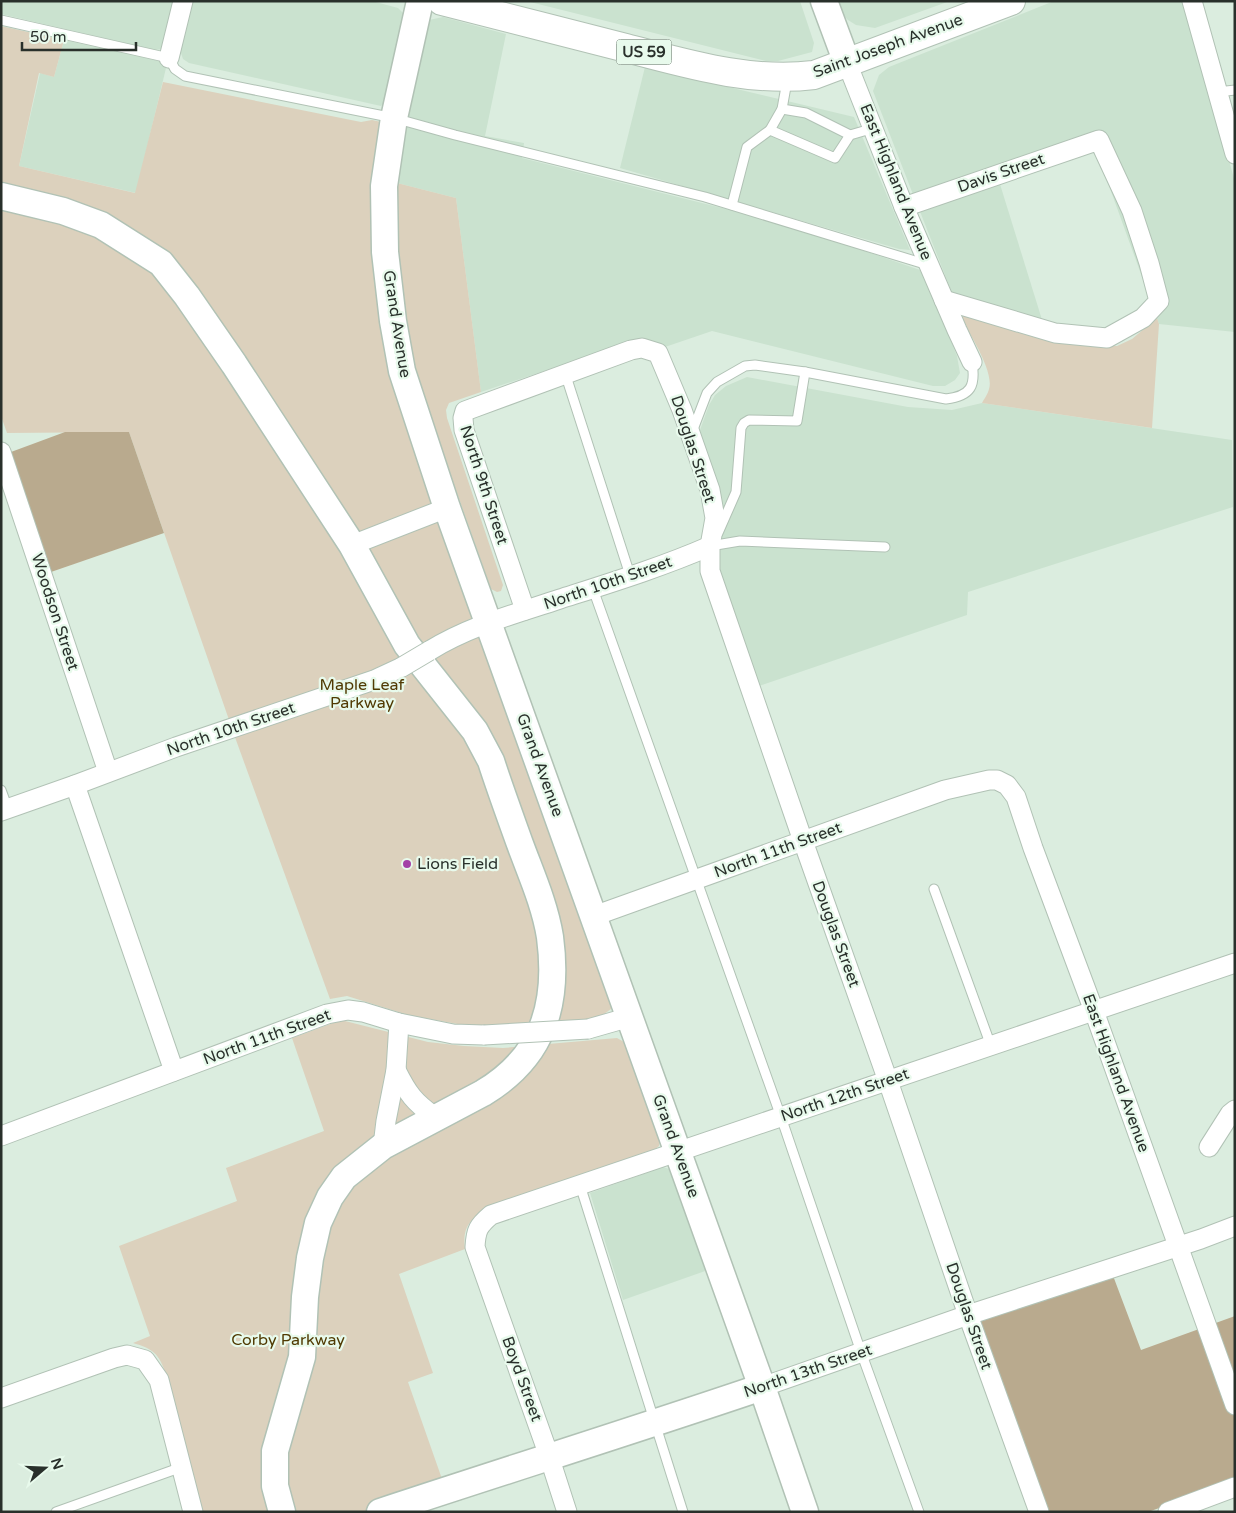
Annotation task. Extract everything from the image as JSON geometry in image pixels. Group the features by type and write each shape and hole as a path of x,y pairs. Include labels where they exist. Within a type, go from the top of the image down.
{"main road":[{"name":"Saint Joseph Avenue","path":"442,1 714,70 767,78 814,75 1011,1"}],"street":[{"path":"169,58 183,1"},
{"name":"Grand Avenue","path":"420,1 394,118 384,186 385,252 393,321 402,371 447,508 630,1016 805,1512"},
{"name":"East Highland Avenue","path":"824,1 904,206 972,362"},
{"path":"1192,1 1226,91 1235,154"},
{"name":"Davis Street","path":"904,206 1099,140 1132,211 1159,301 1143,318 1107,338 1055,333 944,300"},
{"path":"1,196 63,211 101,224 161,264 187,296 234,364 352,545 407,645 475,732 491,761 541,900 550,936 552,977 548,1009 539,1037 515,1070 498,1084 383,1146 344,1177 330,1197 318,1224 310,1258 305,1297 302,1357 275,1451 275,1486 282,1512"},
{"name":"North 9th Street","path":"525,610 464,430 462,418 465,411 631,350 642,348 658,353"},
{"name":"Douglas Street","path":"658,353 691,434 710,490 715,518 710,546 710,570 968,1315 1039,1512"},
{"name":"Woodson Street","path":"1,452 108,772"},
{"path":"352,545 447,508"},
{"name":"North 10th Street","path":"4,810 176,747 374,680 402,667 456,635 525,610 593,589 710,546"},
{"name":"East Highland Avenue","path":"963,786 997,780 1007,785 1016,797 1235,1405"},
{"path":"75,785 174,1071"},
{"name":"North 11th Street","path":"594,916 945,790 963,786"},
{"name":"North 12th Street","path":"475,1247 475,1233 481,1223 491,1216 1235,963"},
{"name":"North 11th Street","path":"1,1136 327,1014 348,1010 364,1012 399,1023 453,1034 484,1035 588,1029 630,1016"},
{"path":"383,1146 396,1070 399,1023"},
{"path":"396,1070 406,1092 419,1105 436,1117"},
{"path":"1209,1148 1230,1114 1235,1110"},
{"name":"North 13th Street","path":"380,1512 655,1423 968,1315 1235,1226"},
{"name":"Boyd Street","path":"475,1247 567,1512"},
{"path":"1,1398 114,1358 127,1355 145,1360 159,1380 193,1512"},
{"path":"1168,1512 1235,1488"}],"lane":[{"path":"1,20 169,58 175,69 184,76 394,118 732,205 929,265"},
{"path":"732,205 747,146 770,130 782,109 788,78"},
{"path":"782,109 806,113 850,135"},
{"path":"770,130 835,158 850,135 874,128"},
{"path":"691,434 707,393 717,382 745,366 755,365 805,372 946,398 960,397 970,390 974,376 972,362"},
{"path":"710,546 722,526 736,492 741,428 749,420 797,421 805,372"},
{"path":"565,373 630,575"},
{"path":"710,546 740,541 885,547"},
{"path":"593,589 919,1512"},
{"path":"1,790 4,810"},
{"path":"934,889 991,1046"},
{"path":"580,1185 683,1512"},
{"path":"56,1512 182,1467"}],"shaded area":[{"path":"1,1 175,1 162,49 155,50 1,14"},
{"path":"192,1 372,1 398,8 403,13 405,24 387,100 381,106 189,63 183,59 180,50"},
{"path":"526,1 800,1 814,43 812,52 778,61 766,61"},
{"path":"839,1 950,1 875,28 856,25 848,20 843,15"},
{"path":"1054,1 1184,1 1235,182 1235,332 1159,324 1091,136 914,197 873,91 879,75 889,67"},
{"path":"443,17 506,34 485,136 524,143 522,158 734,211 821,236 923,271 957,356 960,373 955,380 945,386 933,386 712,331 665,347 648,341 631,342 481,392 456,198 397,183 404,105 422,37 429,20"},
{"path":"64,40 159,61 166,68 136,193 19,166 40,73 54,77"},
{"path":"645,67 854,117 910,250 899,249 620,168"},
{"path":"999,181 1043,323 954,298 919,209"},
{"path":"747,377 908,407 952,410 982,403 1232,440 1233,507 968,592 967,615 756,687 714,565 700,430 709,405 715,395 726,386"},
{"path":"65,432 129,432 164,533 51,572 11,452"},
{"path":"663,1167 669,1169 674,1175 708,1270 623,1300 590,1193"},
{"path":"1112,1273 1141,1350 1235,1316 1235,1481 1148,1512 1043,1512 977,1324 980,1317"}],"green space":[{"name":"Maple Leaf Parkway","path":"1,26 64,40 54,77 39,73 19,166 135,193 163,82 361,122 372,120 381,122 377,253 611,1000 611,1009 600,1017 566,1024 518,1027 463,1025 408,1015 347,996 330,999 236,740 129,432 7,433 1,416"},
{"path":"397,183 456,198 481,392 449,403 446,410 447,418 503,585 501,591 497,592 491,589 422,394 409,349 395,262"},
{"path":"957,311 1062,343 1117,346 1132,339 1157,318 1159,324 1152,428 982,403 989,389 988,372 979,350"},
{"name":"Corby Parkway","path":"341,1020 428,1042 464,1046 503,1048 617,1038 624,1042 661,1137 659,1146 653,1151 490,1208 478,1215 469,1224 465,1234 465,1249 399,1274 433,1373 408,1382 442,1479 398,1512 200,1512 164,1369 159,1358 153,1352 133,1343 150,1336 119,1246 237,1201 226,1168 324,1131 292,1038"}],"place":[{"name":"Lions Field","path":"407,864"}]}
